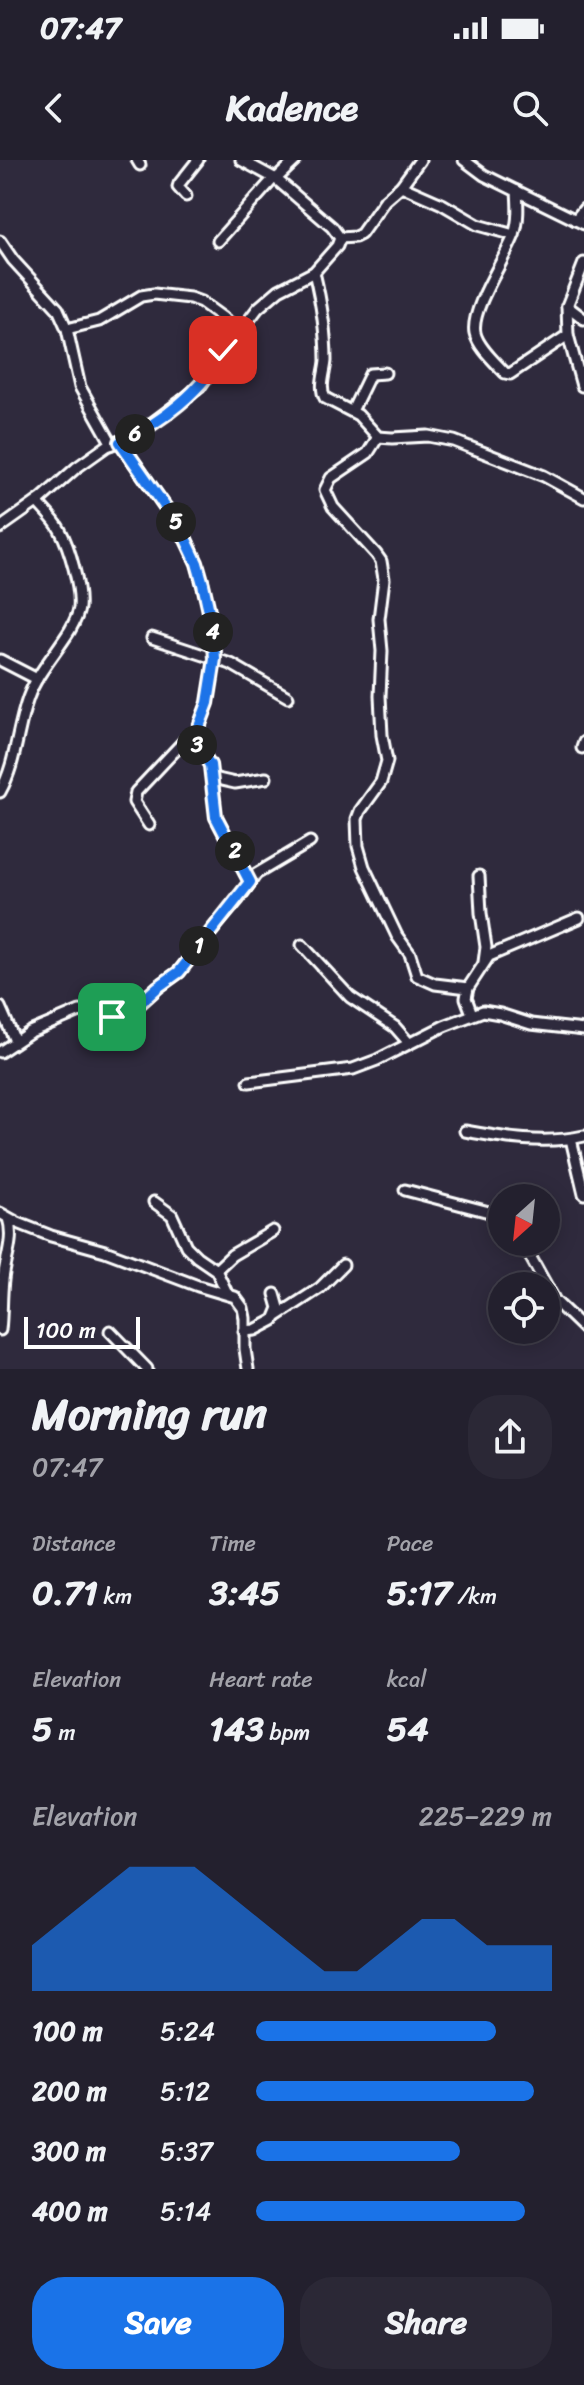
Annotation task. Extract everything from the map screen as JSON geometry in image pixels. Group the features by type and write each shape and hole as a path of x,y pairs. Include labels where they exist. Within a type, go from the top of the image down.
{"street":[{"path":"186,196 179,184 198,160"},
{"path":"241,160 275,178 332,227 340,238"},
{"path":"218,241 275,178 296,160"},
{"path":"340,238 361,234 385,200 401,186 420,160"},
{"path":"464,160 484,175 580,222 584,209"},
{"path":"401,186 442,204 478,225 514,235"},
{"path":"517,191 514,235 484,298 474,328 477,339 507,374 568,335"},
{"path":"0,528 37,502 76,468 152,423 200,387 223,350 258,308 279,290 314,272 337,246 340,238"},
{"path":"0,241 63,317 80,387 190,546 208,606 215,646 208,703 194,735 184,741 136,792 134,802 149,825"},
{"path":"582,386 568,335 567,306 584,263"},
{"path":"314,272 325,346 322,395 352,411 378,437 428,436 454,441 544,476 584,498"},
{"path":"67,329 99,321 141,296 154,294 201,302 241,331"},
{"path":"567,306 584,319"},
{"path":"352,411 370,374 385,373"},
{"path":"378,437 368,453 331,478 325,490 333,507 376,554 383,571 379,619 382,651 380,696 387,761 381,782 357,819 360,856 397,936 410,954 417,976 435,984 468,988"},
{"path":"0,792 10,768 27,700 37,679 71,629 79,606 64,537 37,502"},
{"path":"152,638 231,664 288,697"},
{"path":"0,660 37,679"},
{"path":"194,735 196,744 210,765 216,817 250,882"},
{"path":"213,778 235,783 266,778"},
{"path":"0,1052 30,1032 80,1011 112,1017 127,1015 179,972 256,874 310,842"},
{"path":"479,876 486,947 484,962"},
{"path":"472,1014 466,998 468,988 489,956 579,918"},
{"path":"302,945 350,997 395,1027 409,1043"},
{"path":"0,1007 15,1041"},
{"path":"249,1082 353,1069 472,1014 490,1011 531,1024 584,1030"},
{"path":"465,1131 518,1139 571,1139 584,1136"},
{"path":"571,1139 584,1194"},
{"path":"405,1190 488,1212"},
{"path":"154,1202 176,1220 186,1246 216,1270 227,1293"},
{"path":"4,1216 51,1236 105,1251 198,1286 227,1293 239,1300 245,1318 248,1369"},
{"path":"0,1330 3,1280 11,1237 4,1216"},
{"path":"216,1270 232,1255 273,1231"},
{"path":"530,1256 555,1301 584,1329"},
{"path":"244,1331 269,1324 320,1288 343,1265"},
{"path":"275,1294 279,1308 277,1316"},
{"path":"110,1331 147,1369"}],"route":[{"path":"112,1017 127,1015 158,987 171,980 250,882 216,817 210,765 194,740 208,703 215,659 213,629 197,563 182,531 120,442 152,423 200,387 223,350"}]}
